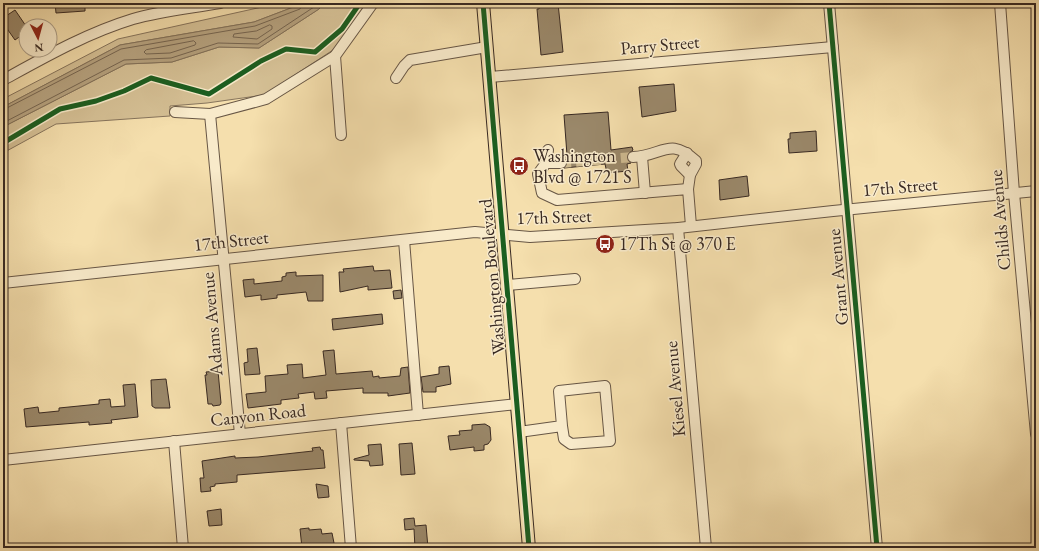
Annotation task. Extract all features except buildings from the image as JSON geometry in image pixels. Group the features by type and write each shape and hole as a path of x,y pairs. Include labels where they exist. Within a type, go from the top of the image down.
{"main road":[{"name":"Washington Boulevard","path":"483,3 530,548"}],"street":[{"path":"3,80 52,53 100,31 134,19 220,3"},
{"path":"175,112 210,114 266,98 335,56 373,3"},
{"name":"Grant Avenue","path":"829,3 876,548"},
{"name":"Childs Avenue","path":"1000,3 1014,193 1036,434"},
{"path":"396,78 410,60 487,47"},
{"name":"Parry Street","path":"490,76 833,47"},
{"path":"335,56 341,135"},
{"name":"Adams Avenue","path":"210,114 240,434"},
{"path":"645,192 638,157 670,147 684,150 696,161 690,175 688,189 691,226"},
{"path":"548,150 546,163 538,174 542,193 557,200 688,189"},
{"path":"546,163 561,162"},
{"name":"17th Street","path":"3,283 475,232 503,236 530,237 678,228 846,209 1036,191"},
{"name":"Kiesel Avenue","path":"678,228 706,548"},
{"path":"404,240 418,415"},
{"path":"507,285 575,279"},
{"path":"605,386 610,441 571,444 564,439 562,426 559,391 605,386"},
{"name":"Canyon Road","path":"3,460 517,404"},
{"path":"341,423 351,548"},
{"path":"519,432 562,426"},
{"path":"174,441 183,548"}],"shaded area":[{"path":"280,3 304,3 254,22 120,45 3,107 3,99 118,39"},
{"path":"325,3 368,3 333,50 264,95 207,103 170,106 170,116 56,124 3,153 3,127 126,64 172,62 219,47 259,48 319,9"}],"water":[{"path":"304,3 325,3 319,9 259,48 219,47 172,62 126,64 3,127 3,107 120,45 254,22"}],"tunnel":[{"path":"561,163 633,157"}],"cycle path":[{"path":"3,143 60,109 96,101 124,91 151,78 209,94 261,61 286,49 315,52 342,29 360,3"},
{"path":"483,3 529,548"},
{"path":"829,3 877,548"}],"place":[{"name":"Washington Blvd @ 1721 S","path":"519,166"},
{"name":"17Th St @ 370 E","path":"605,244"}]}
